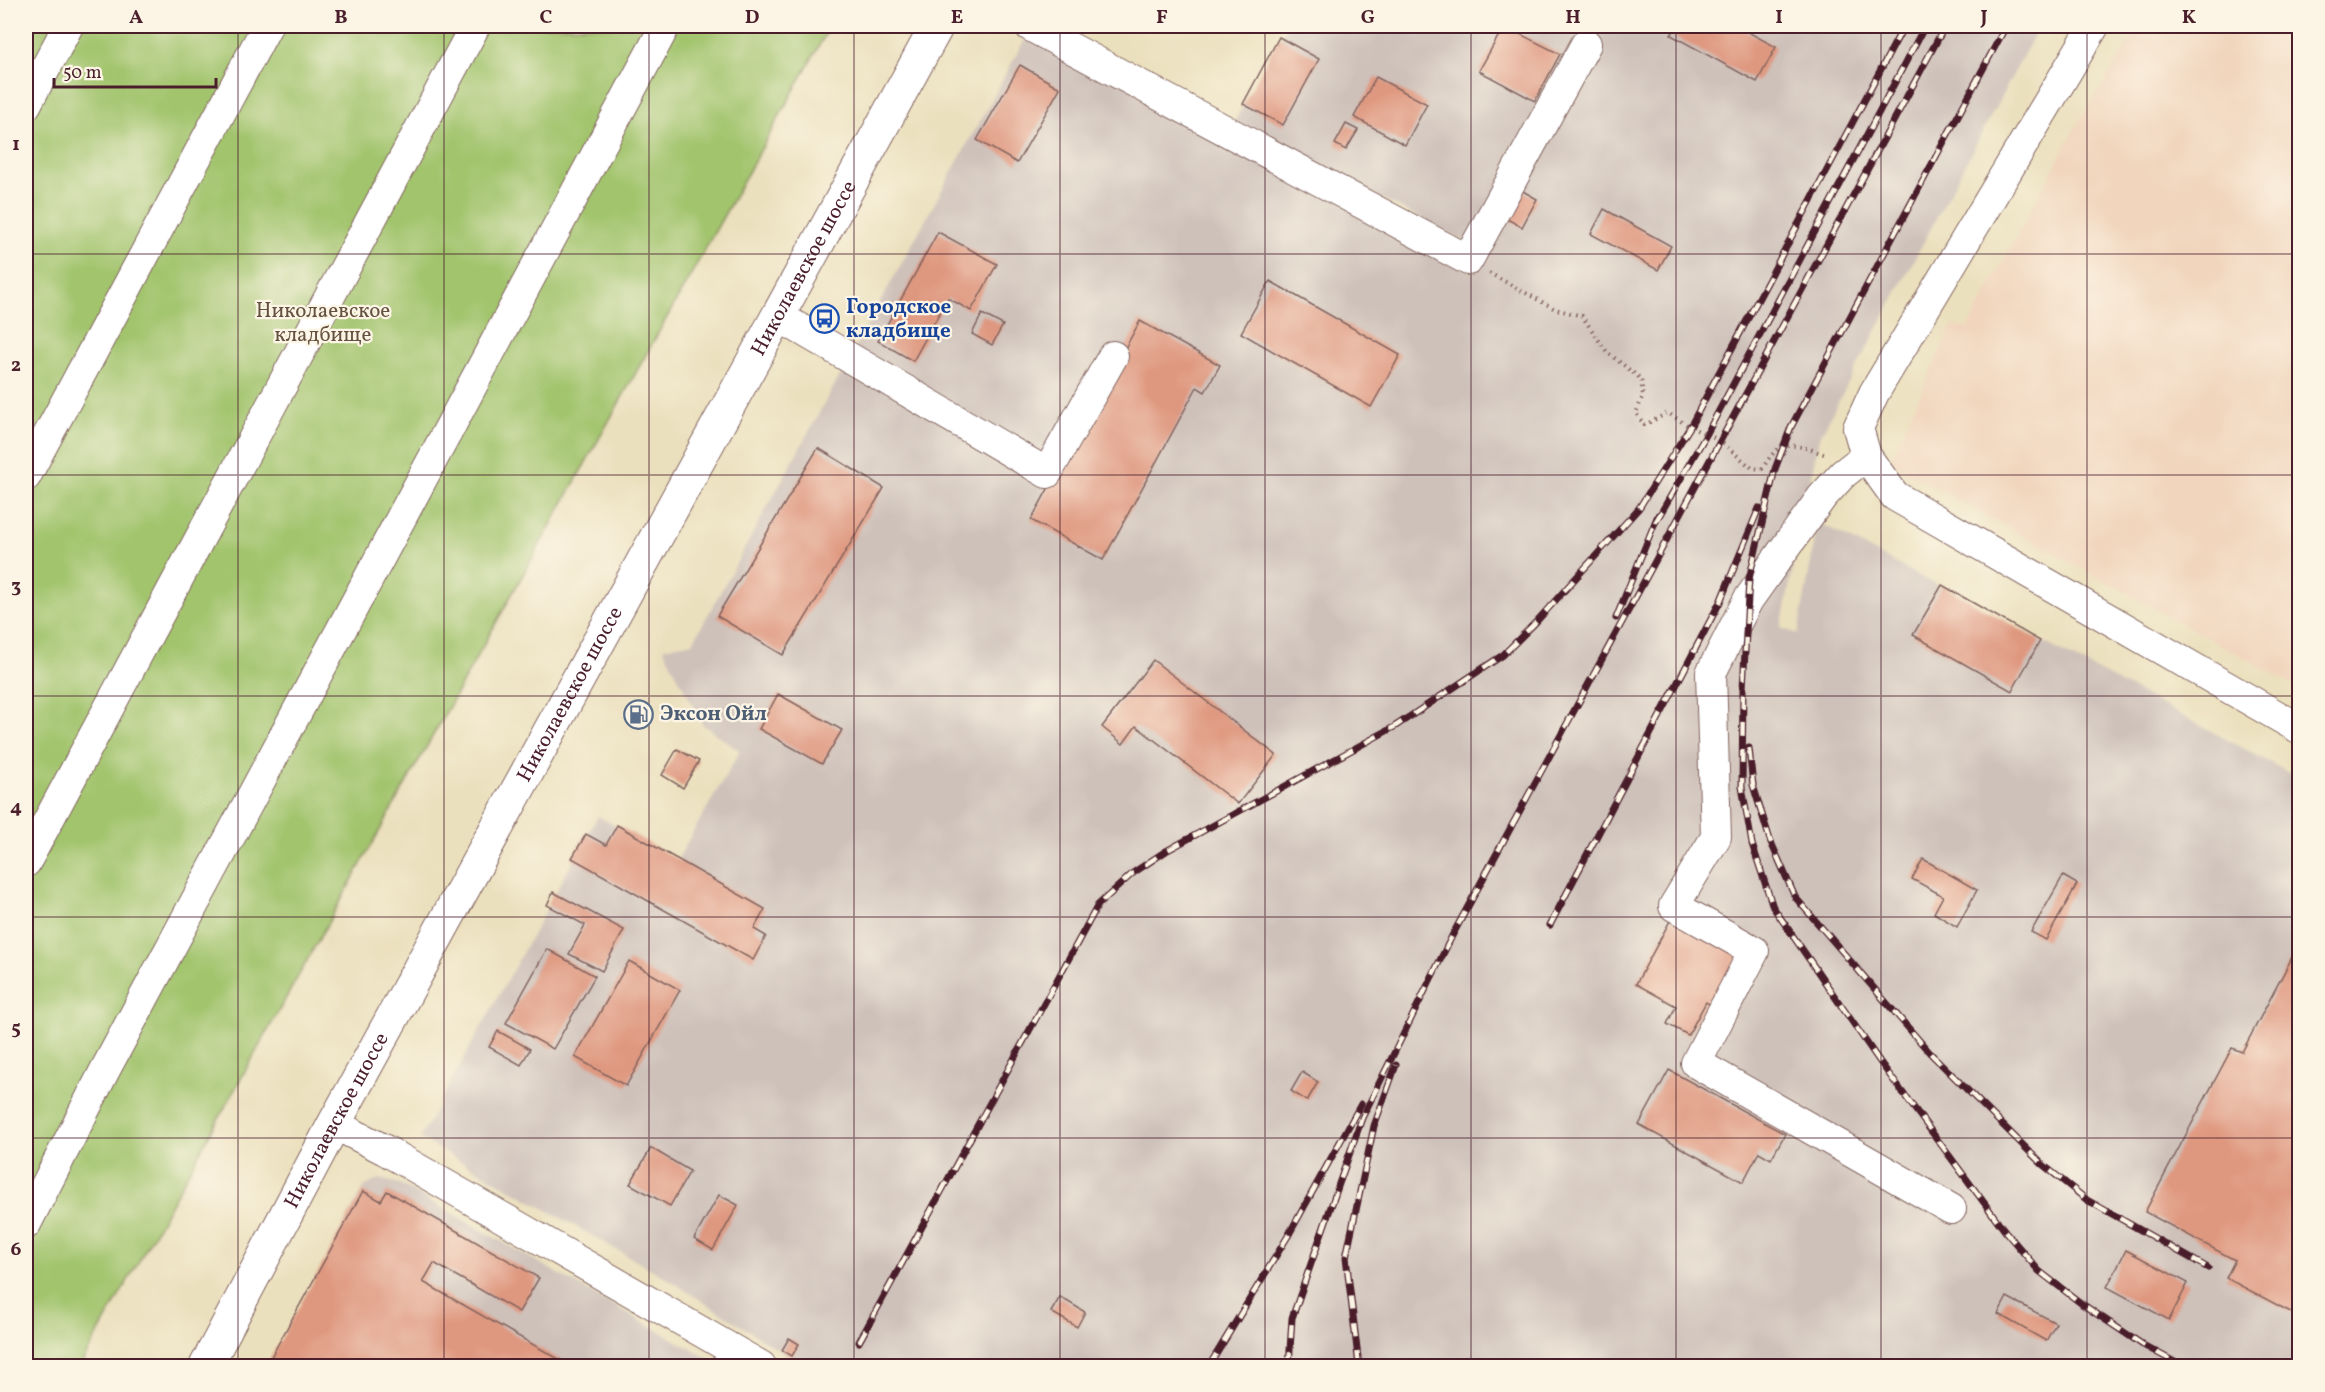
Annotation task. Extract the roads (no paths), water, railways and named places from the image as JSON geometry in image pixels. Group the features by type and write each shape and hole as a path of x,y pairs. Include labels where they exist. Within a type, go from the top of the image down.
{"main road":[{"name":"Николаевское шоссе","path":"206,1366 334,1124 937,26"}],"street":[{"path":"26,105 68,26"},
{"path":"26,476 267,26"},
{"path":"26,862 475,26"},
{"path":"26,1224 110,1059 665,26"},
{"path":"1030,26 1468,260 1586,44"},
{"path":"2094,26 1874,393 1858,428 1866,456 1895,496 2300,729"},
{"path":"778,316 1047,473 1113,356"},
{"path":"1866,456 1843,474 1822,497 1780,555 1748,600 1711,673 1716,837 1674,906 1754,951 1696,1063 1951,1209"},
{"path":"334,1124 385,1150 761,1366"}],"railway":[{"path":"859,1342 1098,905 1133,873 1166,851 1394,727 1503,655 1536,622 1639,508 1690,427 1904,26"},
{"path":"1655,523 1706,435 1925,26"},
{"path":"1289,1366 1292,1318 1362,1118 1452,936 1945,26"},
{"path":"2006,26 1791,427 1775,469 1749,579 1743,688 1742,787 1752,844 1773,907 1880,1062 2005,1231 2039,1271 2082,1304 2143,1345 2182,1366"},
{"path":"1550,925 1720,602 1759,508"},
{"path":"1616,618 1658,515"},
{"path":"1749,748 1753,785 1770,840 1795,897 1930,1053 2042,1164 2087,1200 2208,1268"},
{"path":"1359,1366 1346,1257 1374,1126 1396,1065"},
{"path":"1209,1366 1288,1236 1361,1104"}],"place":[{"name":"Городское кладбище","path":"825,319"},
{"name":"Эксон Ойл","path":"639,714"}],"park label":[{"name":"Николаевское кладбище","path":"323,323"}]}
